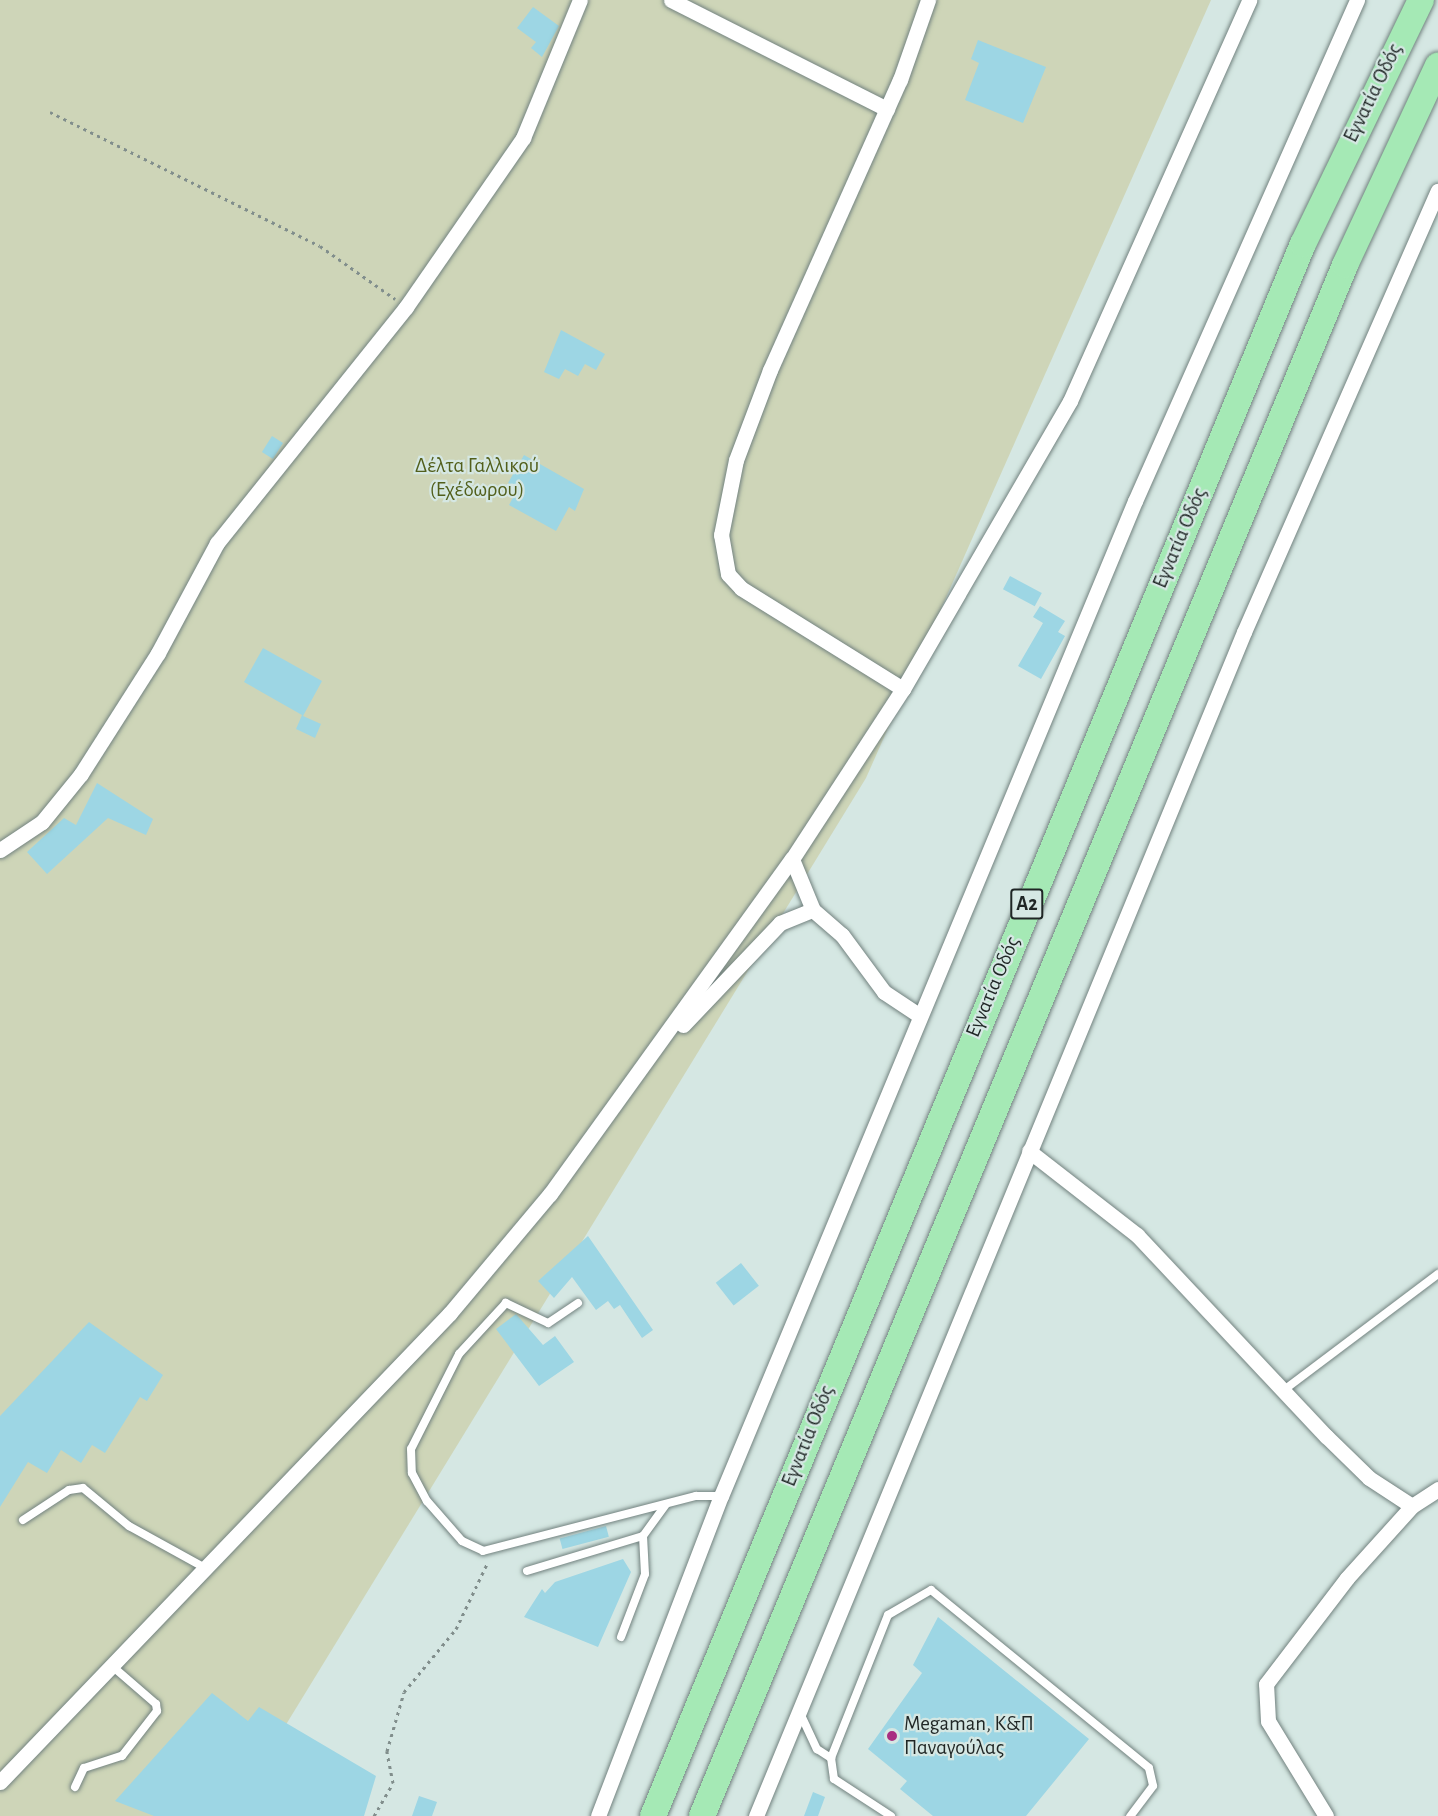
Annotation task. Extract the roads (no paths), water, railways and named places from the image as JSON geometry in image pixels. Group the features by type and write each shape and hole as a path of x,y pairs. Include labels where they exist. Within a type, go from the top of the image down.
{"highway":[{"name":"Εγνατία Οδός","path":"653,1816 1299,255 1378,80 1421,0"},
{"name":"Α2","path":"702,1816 1345,265 1438,66"}],"street":[{"path":"0,849 42,822 81,774 158,653 217,543 406,307 523,138 579,0"},
{"path":"671,0 886,109"},
{"path":"903,689 762,605 728,574 722,546 736,460 770,370 886,109 928,0"},
{"path":"0,1782 450,1313 550,1194 792,859 903,689 1070,401 1249,0"},
{"path":"598,1816 721,1496 920,1016 1140,490 1357,0"},
{"path":"756,1816 798,1709 1244,632 1438,191"},
{"path":"792,859 813,910 842,935 884,992 920,1016"},
{"path":"641,1070 780,923 813,910"},
{"path":"1029,1151 1137,1235 1369,1478 1412,1506"},
{"path":"1326,1816 1268,1721 1266,1683 1321,1609 1412,1506 1438,1489"}],"lane":[{"path":"1284,1390 1438,1274"},
{"path":"578,1303 548,1323 514,1304 501,1306 446,1373 411,1449 412,1473 428,1501 469,1547 494,1550 708,1493 721,1496"},
{"path":"22,1520 69,1490 83,1488 129,1526 205,1568"},
{"path":"526,1571 643,1536 667,1503"},
{"path":"621,1637 645,1574 643,1536"},
{"path":"891,1816 834,1779 831,1758 888,1616 931,1590 1149,1768 1153,1786 1130,1816"},
{"path":"75,1787 84,1768 122,1756 157,1711 156,1704 111,1665"},
{"path":"798,1709 817,1749 831,1758"}],"place":[{"name":"Megaman, Κ&Π Παναγούλας","path":"892,1736"}],"park label":[{"name":"Δέλτα Γαλλικού (Εχέδωρου)","path":"477,478"}]}
